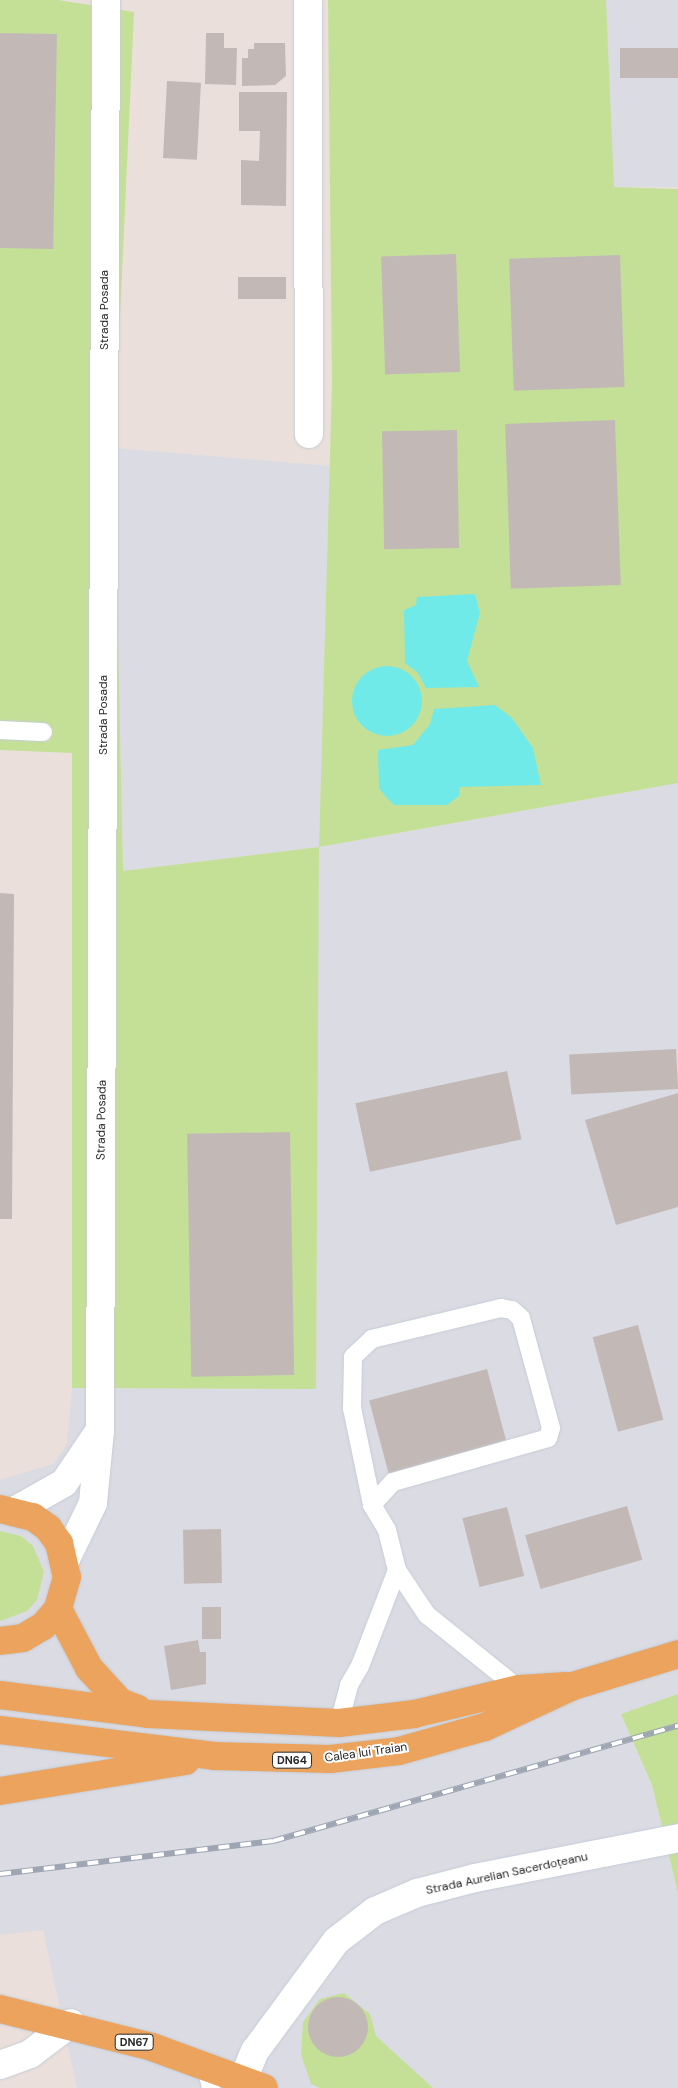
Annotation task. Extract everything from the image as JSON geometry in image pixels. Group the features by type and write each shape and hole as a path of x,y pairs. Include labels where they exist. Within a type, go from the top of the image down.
{"main road":[{"path":"0,1641 23,1638 43,1626 58,1609 67,1577 66,1560 48,1528 8,1509"},
{"path":"58,1609 88,1668 120,1702 148,1714"},
{"name":"Calea lui Traian","path":"0,1730 214,1756 330,1759 399,1751 485,1727 572,1686 678,1654"},
{"name":"Calea lui Traian","path":"0,1695 148,1714 339,1723 414,1714 519,1689 572,1686"},
{"path":"0,1791 214,1756"},
{"name":"DN67","path":"0,2009 71,2023 208,2077 253,2084"}],"street":[{"name":"Strada Posada","path":"66,1560 93,1503 100,1430 106,0"},
{"path":"308,0 309,434"},
{"name":"Strada Posada","path":"8,1509 64,1483 85,1457 100,1430"},
{"name":"Strada Aurelian Sacerdoțeanu","path":"253,2084 255,2050 336,1941 375,1912 417,1893 475,1878 678,1838"},
{"path":"1,2064 30,2054 71,2023"}],"lane":[{"path":"0,730 44,732"},
{"path":"372,1505 393,1482 548,1438 551,1428 523,1327 512,1310 501,1308 372,1339 353,1357 352,1408 372,1505 387,1530 397,1570 427,1616 519,1689"},
{"path":"339,1723 348,1685 360,1666 397,1570"}],"shaded area":[{"path":"606,0 678,0 678,187 606,187"},
{"path":"678,339 678,446 675,445"},
{"path":"114,448 330,466 319,847 678,783 678,1694 621,1714 652,1785 678,1893 678,2088 77,2088 43,1930 0,1935 0,1480 53,1464 67,1444 72,1388 316,1389 318,847 123,871"}],"green space":[{"path":"0,0 58,0 134,12 114,448 123,871 319,847 316,1389 72,1388 72,753 0,750"},
{"path":"328,0 606,0 614,187 678,189 678,783 319,847 332,383"},
{"path":"0,1531 21,1536 33,1546 44,1572 37,1600 27,1611 0,1621"},
{"path":"678,1694 678,1893 652,1785 621,1714"},
{"path":"344,1993 370,2014 376,2036 433,2088 320,2088 311,2084 301,2054 303,2022 320,1999"}],"water":[{"path":"475,594 480,613 467,661 479,687 426,688 418,673 405,663 404,610 416,605 417,597"},
{"path":"387,666 400,669 412,676 419,688 422,701 419,714 412,726 400,733 387,736 374,733 362,726 355,714 352,701 355,688 362,676 374,669"},
{"path":"495,705 512,718 533,748 541,785 460,787 459,796 447,805 394,805 379,788 378,750 413,745 430,724 434,709"}],"building":[{"path":"0,33 57,34 53,249 0,248"},
{"path":"206,33 224,33 224,48 237,48 236,85 205,84"},
{"path":"254,43 285,43 286,76 275,85 242,86 242,58 248,58 248,49 254,49"},
{"path":"620,48 678,48 678,78 620,78"},
{"path":"167,81 201,83 197,160 163,158"},
{"path":"239,92 287,92 286,206 241,205 241,160 259,161 260,131 239,131"},
{"path":"456,254 460,372 385,375 381,257"},
{"path":"620,255 625,387 514,391 509,259"},
{"path":"238,277 286,277 286,299 238,299"},
{"path":"615,420 621,585 511,589 505,424"},
{"path":"457,430 459,548 384,549 382,431"},
{"path":"0,893 14,894 12,1219 0,1219"},
{"path":"676,1049 678,1089 571,1095 569,1055"},
{"path":"507,1071 522,1139 370,1172 355,1103"},
{"path":"678,1093 678,1207 616,1225 585,1120"},
{"path":"290,1132 294,1375 191,1377 187,1134"},
{"path":"638,1325 663,1420 618,1432 593,1337"},
{"path":"487,1369 507,1442 389,1474 369,1401"},
{"path":"627,1506 642,1560 541,1589 525,1535"},
{"path":"507,1507 524,1576 480,1587 462,1518"},
{"path":"221,1529 222,1583 184,1584 183,1530"},
{"path":"202,1607 221,1607 221,1639 202,1639"},
{"path":"198,1640 200,1652 206,1652 206,1684 171,1690 164,1646"},
{"path":"338,1997 354,2002 359,2006 363,2011 368,2027 363,2043 359,2048 354,2052 338,2057 322,2052 317,2048 313,2043 308,2027 313,2011 317,2006 322,2002"}],"railway":[{"path":"0,1874 273,1841 678,1726"}]}
